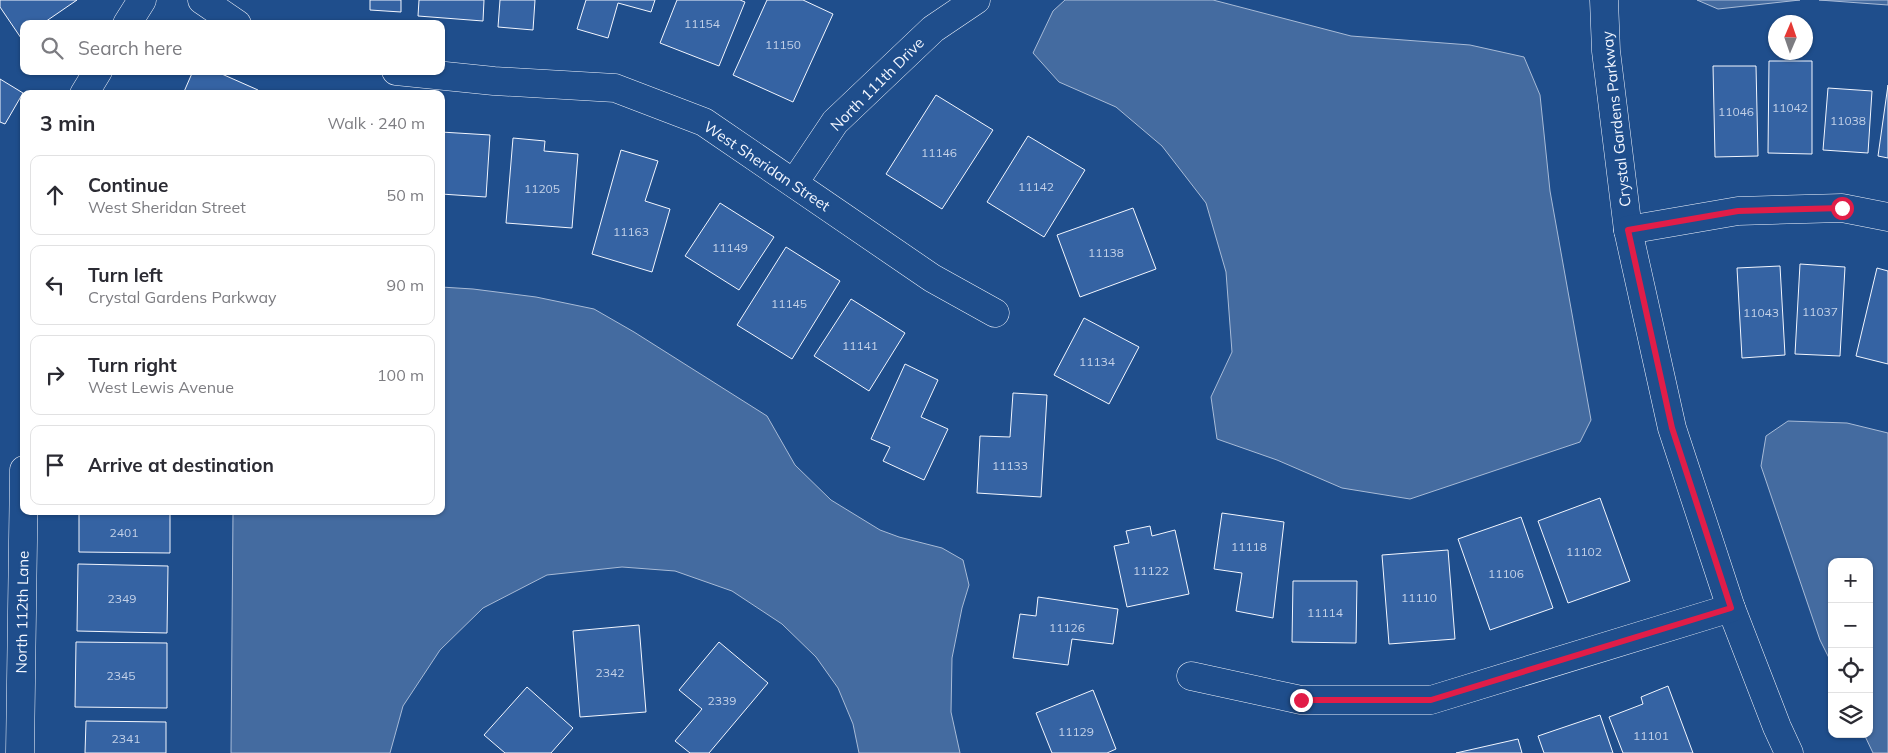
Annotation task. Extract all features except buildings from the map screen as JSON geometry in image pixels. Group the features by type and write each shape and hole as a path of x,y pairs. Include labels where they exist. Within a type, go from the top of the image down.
{"street":[{"path":"130,20 142,0"},
{"path":"202,0 231,20"},
{"name":"North 111th Drive","path":"794,183 835,122 932,29 976,0"},
{"name":"Crystal Gardens Parkway","path":"1604,0 1606,51 1628,230 1672,428 1731,608 1777,727 1790,753"},
{"path":"86,90 96,75"},
{"name":"West Sheridan Street","path":"435,75 494,81 614,88 704,122 932,278 995,313"},
{"path":"1628,230 1738,211 1842,208 1888,216"},
{"name":"North 112th Lane","path":"20,753 23,515"},
{"path":"1192,676 1301,700 1431,700 1731,608"}],"water":[{"path":"1065,0 1213,0 1351,36 1470,45 1524,57 1540,95 1550,191 1591,420 1580,442 1410,499 1342,488 1277,460 1217,439 1211,397 1232,352 1226,272 1206,203 1162,146 1116,107 1059,82 1033,53 1053,11"},
{"path":"1697,0 1800,0 1718,9"},
{"path":"1819,0 1888,0 1888,5"},
{"path":"445,287 536,297 594,309 767,416 795,465 831,500 880,530 942,548 963,560 969,585 962,608 952,658 951,712 960,753 859,753 853,724 838,688 816,657 782,624 732,591 675,571 622,567 547,575 483,608 440,650 403,706 390,753 231,753 233,515 445,515"},
{"path":"1788,421 1847,423 1888,433 1888,753 1873,753 1866,738 1873,738 1873,558 1828,558 1828,656 1820,640 1761,466 1766,436"}],"route":[{"path":"1301,700 1431,700 1731,608 1672,428 1628,230 1738,211 1842,208"}]}
